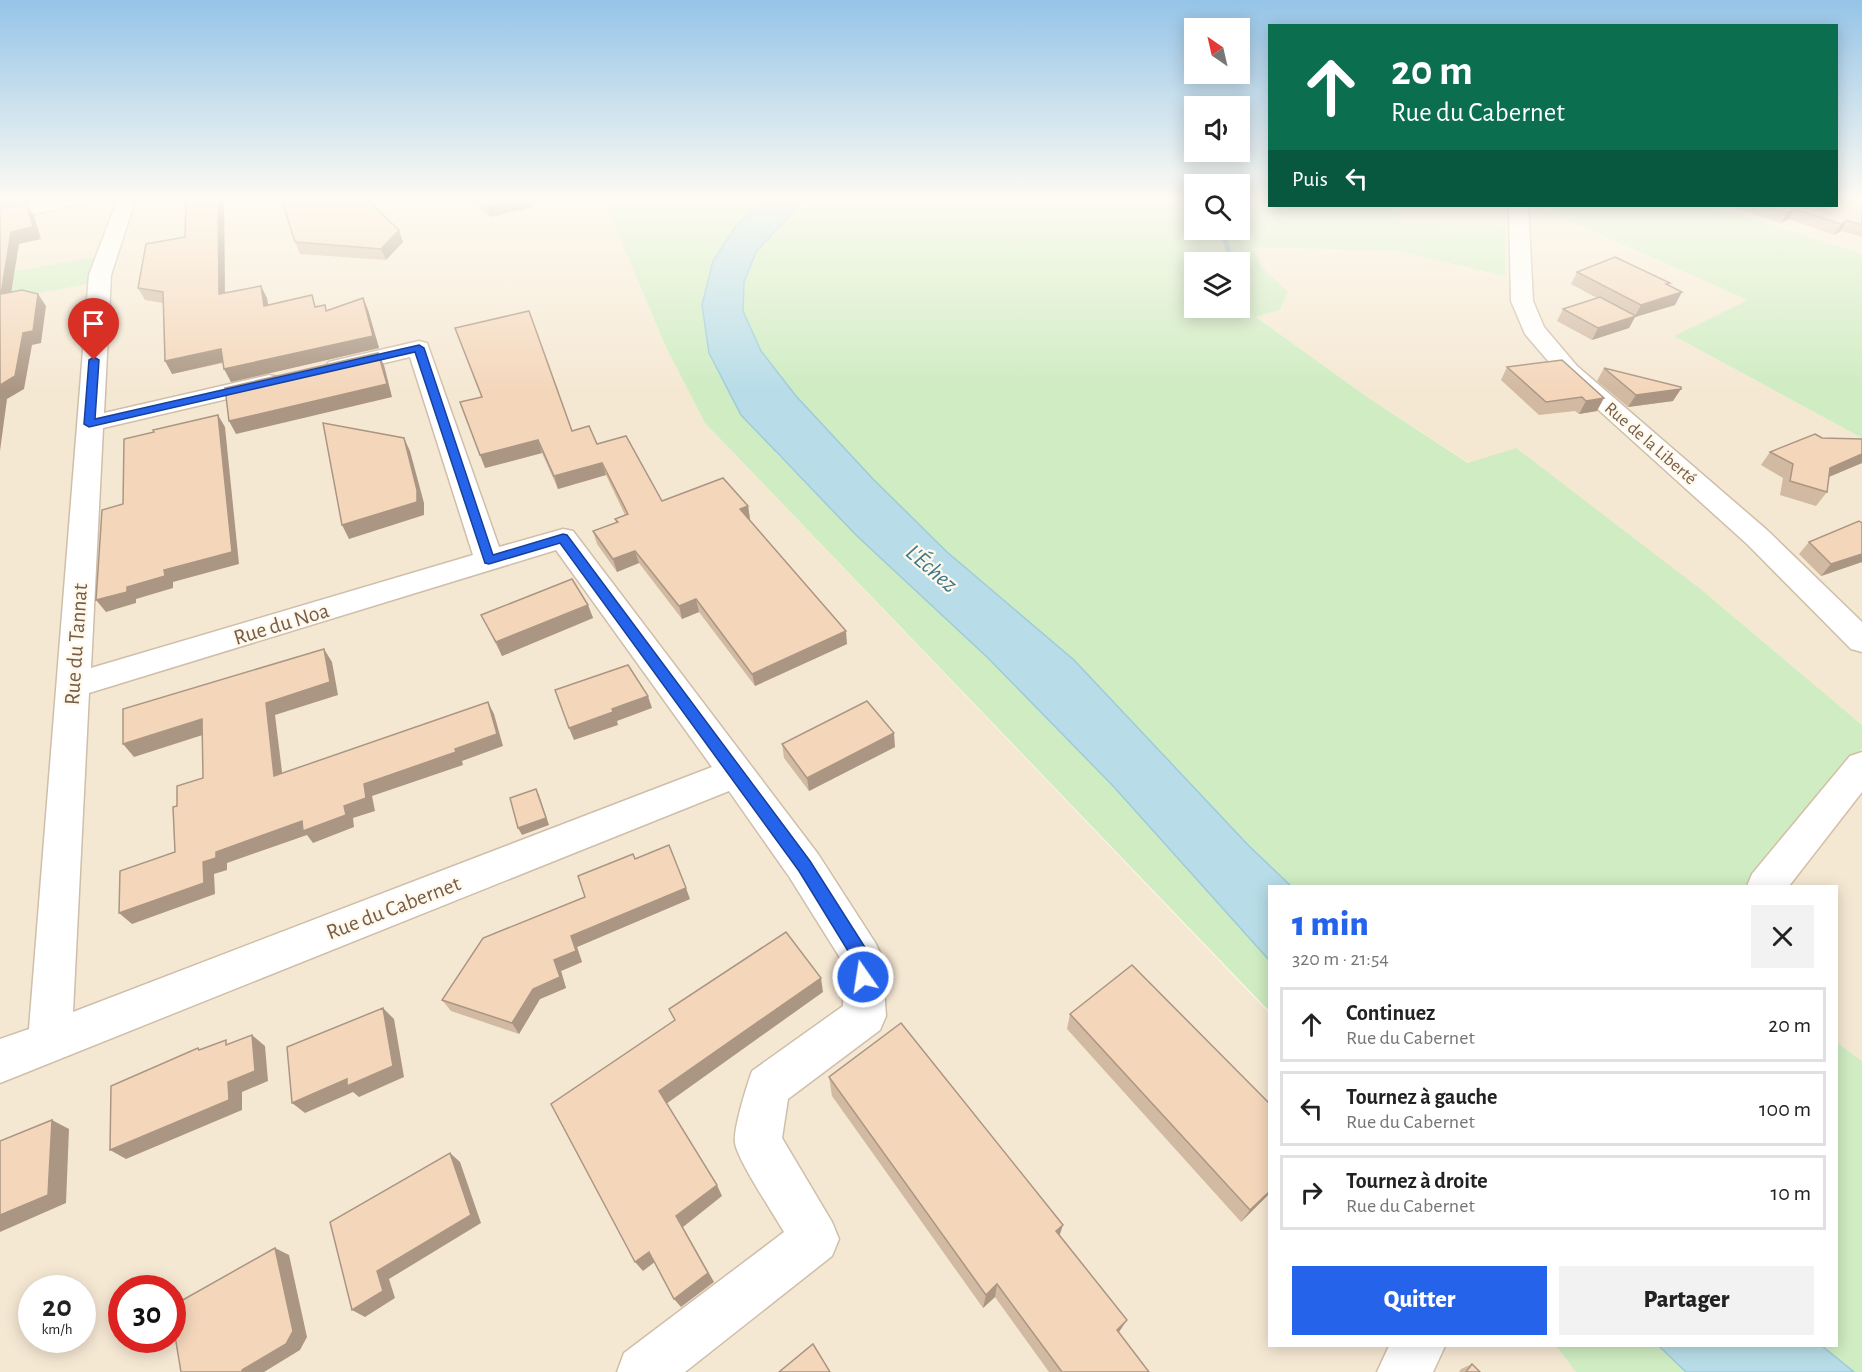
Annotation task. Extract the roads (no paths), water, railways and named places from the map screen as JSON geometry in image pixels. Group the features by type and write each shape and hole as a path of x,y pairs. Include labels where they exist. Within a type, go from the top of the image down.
{"street":[{"name":"Rue du Tannat","path":"50,1042 89,424 100,275 105,262"},
{"name":"Rue de la Liberté","path":"1520,262 1522,301 1533,329 1569,371 1757,537 1862,641"},
{"path":"89,424 419,348 489,560 563,538 804,866 862,957 865,1016 768,1087 758,1143 815,1239 643,1372"},
{"name":"Rue du Noa","path":"72,686 489,560"},
{"path":"1767,885 1862,766"},
{"name":"Rue du Cabernet","path":"50,1042 736,773"},
{"path":"0,1061 50,1042"},
{"path":"1403,1372 1418,1347"}],"water":[{"name":"L'Échez","path":"713,262 752,262 744,282 743,311 761,351 796,396 873,479 947,552 1074,660 1249,846 1290,885 1268,885 1268,959 1114,787 988,658 856,535 741,415 709,353 702,305"},
{"path":"1660,1347 1823,1347 1854,1372 1686,1372"}]}
